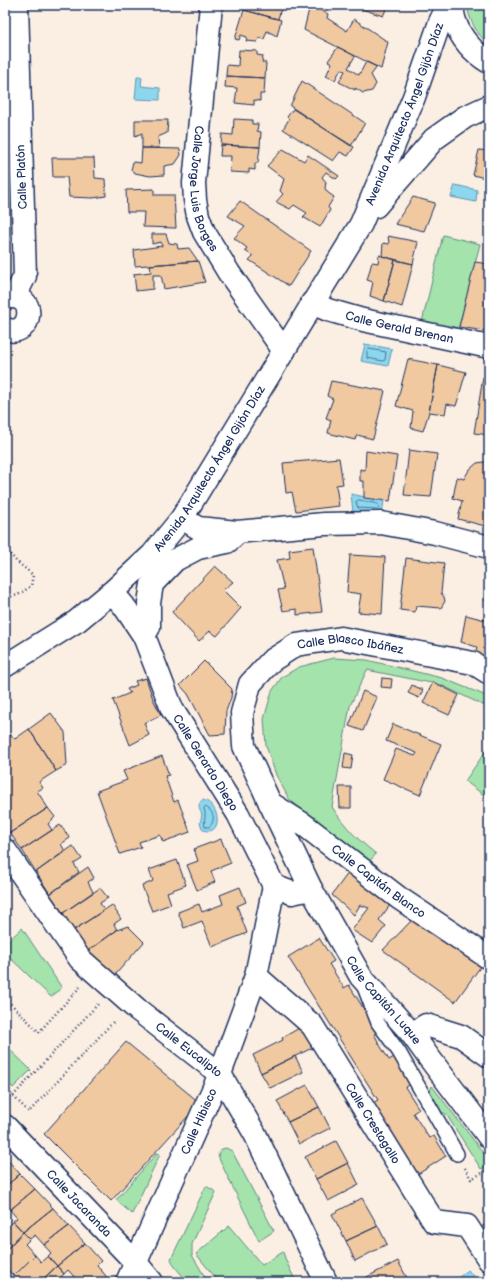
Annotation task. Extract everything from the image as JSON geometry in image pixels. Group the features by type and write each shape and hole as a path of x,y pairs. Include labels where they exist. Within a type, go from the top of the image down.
{"street":[{"name":"Calle Platón","path":"8,297 18,290 25,276 17,5"},
{"name":"Calle Jorge Luis Borges","path":"211,5 194,183 198,216 204,232 284,352"},
{"name":"Avenida Arquitecto Ángel Gijón Díaz","path":"5,666 77,621 112,592 152,555 182,518 361,224 414,97 440,22 448,5"},
{"path":"452,5 455,20 464,39 479,56 489,62"},
{"name":"Avenida Arquitecto Ángel Gijón Díaz","path":"361,224 434,139 464,117 489,106"},
{"name":"Calle Platón","path":"5,329 15,330 25,325 29,314 26,303 21,299 8,297"},
{"name":"Calle Gerald Brenan","path":"312,304 363,320 489,347"},
{"path":"182,518 198,528 237,532 324,524 381,523 489,547"},
{"path":"144,636 149,627 149,603 152,584 175,560 198,548 227,542 237,532"},
{"name":"Calle Gerardo Diego","path":"112,592 124,606 144,636 172,708 238,814 274,886"},
{"name":"Calle Blasco Ibáñez","path":"311,889 244,746 242,714 250,684 271,661 296,646 341,638 473,663 489,673"},
{"name":"Calle Capitán Blanco","path":"270,803 303,824 399,898 489,958"},
{"name":"Calle Eucalipto","path":"5,850 80,960 138,1010 220,1074 255,1134 326,1282"},
{"path":"274,886 292,893 311,889"},
{"name":"Calle Hibisco","path":"132,1273 220,1074 256,976 274,886"},
{"name":"Calle Capitán Luque","path":"311,889 361,977 412,1034 426,1055 489,1136"},
{"name":"Calle Crestagallo","path":"256,976 312,1025 434,1222 467,1226 489,1260"},
{"path":"412,1034 426,1025 461,1036 489,1056"},
{"name":"Calle Jacaranda","path":"5,1126 132,1273 152,1282"}],"lane":[{"path":"361,977 367,997 378,1023 399,1052 457,1154"}],"path":[{"path":"5,548 16,561 33,575 31,586 18,595 5,598"},
{"path":"5,998 38,1032 83,984"},
{"path":"13,1096 102,1000"},
{"path":"5,1088 29,1112 119,1016"},
{"path":"457,1154 471,1179 486,1171 489,1176"}],"green space":[{"path":"467,5 489,5 489,45 474,27"},
{"path":"443,235 480,244 458,330 422,322"},
{"path":"334,658 367,660 442,678 489,697 489,708 441,685 367,670 350,706 332,807 352,832 376,854 368,863 289,799 276,775 266,746 264,719 272,691 282,677 299,667"},
{"path":"489,744 489,799 465,781"},
{"path":"22,928 62,988 51,997 5,953 5,944"},
{"path":"5,1045 31,1070 13,1088 5,1079"},
{"path":"432,1086 488,1159 489,1171 486,1167 481,1169 446,1114 441,1112 429,1093"},
{"path":"226,1148 232,1151 274,1231 259,1241 220,1161 218,1154 222,1149"},
{"path":"157,1153 160,1154 132,1214 116,1200"},
{"path":"206,1186 216,1192 192,1244 192,1255 208,1282 188,1282 175,1267 171,1259"},
{"path":"229,1226 262,1265 283,1252 296,1282 219,1282 196,1254"}],"water":[{"path":"137,77 142,77 141,86 160,88 160,100 135,99"},
{"path":"455,185 477,190 476,202 451,197"},
{"path":"365,344 392,349 388,366 361,361"},
{"path":"351,494 384,501 382,514 353,512"},
{"path":"202,800 208,802 216,812 217,824 214,829 210,831 203,830 200,823 202,815 199,806"},
{"path":"468,1270 476,1279 474,1282 453,1282"}],"building":[{"path":"245,5 282,5 278,19 244,10"},
{"path":"310,5 328,14 327,18 347,31 354,19 388,42 381,69 304,30"},
{"path":"350,5 388,5 383,16"},
{"path":"244,10 281,20 277,36 267,31 264,39 259,38 257,42 246,41 247,37 241,35 239,40 235,39"},
{"path":"338,47 355,56 348,68 359,75 366,62 377,67 371,75 376,84 372,91 363,93 355,88 355,90 339,82 345,71 341,69 335,80 326,76 332,63 328,61"},
{"path":"239,50 257,51 257,55 263,56 262,62 266,63 265,78 226,76 227,65 238,66"},
{"path":"226,76 265,78 264,94 260,94 260,101 254,100 254,105 235,103 237,88 225,87"},
{"path":"302,81 365,123 351,146 290,106"},
{"path":"293,109 354,147 348,156 340,152 333,161 283,129 289,119 287,117"},
{"path":"234,119 252,120 252,124 258,124 257,131 261,132 260,147 221,145 222,134 233,135"},
{"path":"135,120 168,120 167,133 158,137 159,148 142,148 142,133 135,136"},
{"path":"221,145 260,147 258,163 255,163 255,170 249,169 249,173 230,172 231,156 220,156"},
{"path":"142,148 180,149 181,155 175,164 164,166 164,175 150,176 135,173 131,170 133,162 141,163"},
{"path":"283,149 304,161 308,155 339,176 336,179 326,172 322,177 326,182 325,188 327,192 334,197 328,207 330,210 320,227 303,217 307,213 294,205 290,209 276,202 283,194 280,191 284,179 267,166"},
{"path":"479,150 489,151 489,179 473,175"},
{"path":"52,158 94,158 95,178 105,179 106,196 93,198 69,197 67,177 53,177"},
{"path":"154,189 154,195 174,195 176,228 143,227 144,212 127,212 126,190"},
{"path":"413,197 435,203 424,231 395,224"},
{"path":"240,201 311,251 289,286 249,260 253,256 245,251 247,248 234,238 245,226 228,216"},
{"path":"152,234 166,234 169,243 177,244 178,249 189,248 198,261 135,266 134,250 162,246 161,242 152,244"},
{"path":"388,236 418,242 413,264 382,256 383,243 389,244"},
{"path":"379,255 395,260 384,301 370,296 373,282 367,280 372,262 378,263"},
{"path":"395,260 413,264 402,307 384,301"},
{"path":"198,261 205,282 164,289 161,275 153,275 153,289 136,291 134,274 151,272 150,265"},
{"path":"475,262 489,264 489,305 485,331 459,327"},
{"path":"408,359 438,365 429,412 423,431 411,428 413,411 396,406"},
{"path":"438,365 466,372 456,406 447,404 445,414 429,412"},
{"path":"483,377 489,378 489,435 474,433"},
{"path":"331,381 385,391 373,439 357,435 355,440 328,433 331,420 326,418 333,399 327,396"},
{"path":"409,450 437,454 431,497 404,495"},
{"path":"366,451 397,456 390,501 364,498 364,481 360,481 360,469 365,470"},
{"path":"339,458 343,484 336,485 339,506 296,511 292,492 286,493 283,463"},
{"path":"489,462 489,527 458,519 462,501 453,498 457,477 464,479 469,470 477,463"},
{"path":"313,547 322,612 297,615 297,609 283,611 278,590 284,589 277,560 290,558 289,550"},
{"path":"350,555 385,557 382,614 358,612 361,594 347,592"},
{"path":"406,558 444,563 441,593 445,601 441,608 416,606 415,612 400,610"},
{"path":"215,566 233,582 223,590 241,608 217,636 210,631 199,641 172,612"},
{"path":"489,585 489,602 485,601"},
{"path":"466,615 489,621 488,658 475,654 477,647 461,642"},
{"path":"204,661 232,689 231,698 226,711 225,734 210,735 188,694 180,685"},
{"path":"146,678 153,699 161,715 144,723 149,735 130,745 113,700 130,693 127,689 137,685 135,681"},
{"path":"382,678 392,679 391,688 381,687"},
{"path":"433,682 459,695 449,715 423,703"},
{"path":"412,685 423,690 419,698 408,693"},
{"path":"363,691 377,697 363,731 349,726"},
{"path":"51,713 65,732 67,765 56,771 29,729"},
{"path":"393,724 441,744 420,795 383,779 396,749 415,756 417,753 386,741"},
{"path":"29,729 56,771 39,782 43,788 37,791 48,808 10,833 5,825 5,739 11,735 15,739"},
{"path":"345,753 353,755 351,769 343,768"},
{"path":"162,756 169,775 165,776 174,802 178,800 190,832 163,842 160,835 139,842 141,847 120,854 97,791 127,780 123,771"},
{"path":"339,787 351,787 351,808 340,808"},
{"path":"48,808 55,817 48,824 52,830 22,850 10,833"},
{"path":"60,825 70,838 61,844 65,851 36,872 22,850"},
{"path":"221,839 231,863 211,871 215,882 197,890 187,865 198,861 194,849"},
{"path":"73,846 82,859 74,864 79,872 50,894 36,872"},
{"path":"177,860 186,885 167,892 171,904 152,911 142,886 153,881 149,870"},
{"path":"88,867 94,878 88,882 93,892 63,913 50,894"},
{"path":"351,869 393,901 379,920 386,926 372,943 352,930 369,908 360,905 354,915 332,895"},
{"path":"240,887 246,902 237,906 247,933 212,947 202,921 184,928 178,912 199,904 202,912 223,904 220,895"},
{"path":"100,888 108,898 100,903 104,910 74,930 63,913"},
{"path":"112,905 121,919 114,924 117,930 88,951 74,930"},
{"path":"412,920 481,966 455,1002 383,950"},
{"path":"128,926 144,942 115,975 88,951 117,930"},
{"path":"319,938 334,961 329,964 344,988 349,985 378,1032 374,1034 389,1060 394,1057 411,1084 405,1087 419,1109 413,1113 429,1138 434,1136 446,1156 415,1176 371,1104 378,1100 288,957"},
{"path":"301,1027 314,1047 261,1073 253,1055 283,1040 282,1038"},
{"path":"126,1042 200,1103 111,1201 44,1134"},
{"path":"295,1056 303,1072 270,1088 261,1073"},
{"path":"307,1085 319,1107 288,1122 277,1101"},
{"path":"319,1107 330,1128 299,1144 288,1122"},
{"path":"336,1141 348,1163 316,1179 305,1157"},
{"path":"5,1157 20,1174 5,1187"},
{"path":"348,1163 359,1185 328,1201 316,1179"},
{"path":"20,1174 35,1189 10,1210 5,1205 5,1187"},
{"path":"35,1189 53,1208 23,1232 13,1221 17,1218 10,1210"},
{"path":"362,1198 378,1226 346,1241 332,1214"},
{"path":"53,1208 69,1226 44,1245 35,1235 30,1239 23,1232"},
{"path":"13,1221 23,1232 5,1251 5,1223 8,1226"},
{"path":"489,1222 489,1246 478,1229"},
{"path":"69,1226 85,1243 57,1266 48,1256 51,1253 44,1245"},
{"path":"378,1226 387,1244 355,1261 346,1241"},
{"path":"23,1232 30,1239 25,1244 35,1255 14,1276 5,1267 5,1251"},
{"path":"85,1243 101,1261 97,1265 109,1280 106,1282 79,1282 68,1270 64,1274 57,1266"},
{"path":"35,1255 41,1262 48,1256 57,1266 40,1282 20,1282 14,1276"},
{"path":"398,1261 409,1282 367,1282 365,1278"},
{"path":"57,1266 64,1274 58,1280 60,1282 40,1282"}]}
